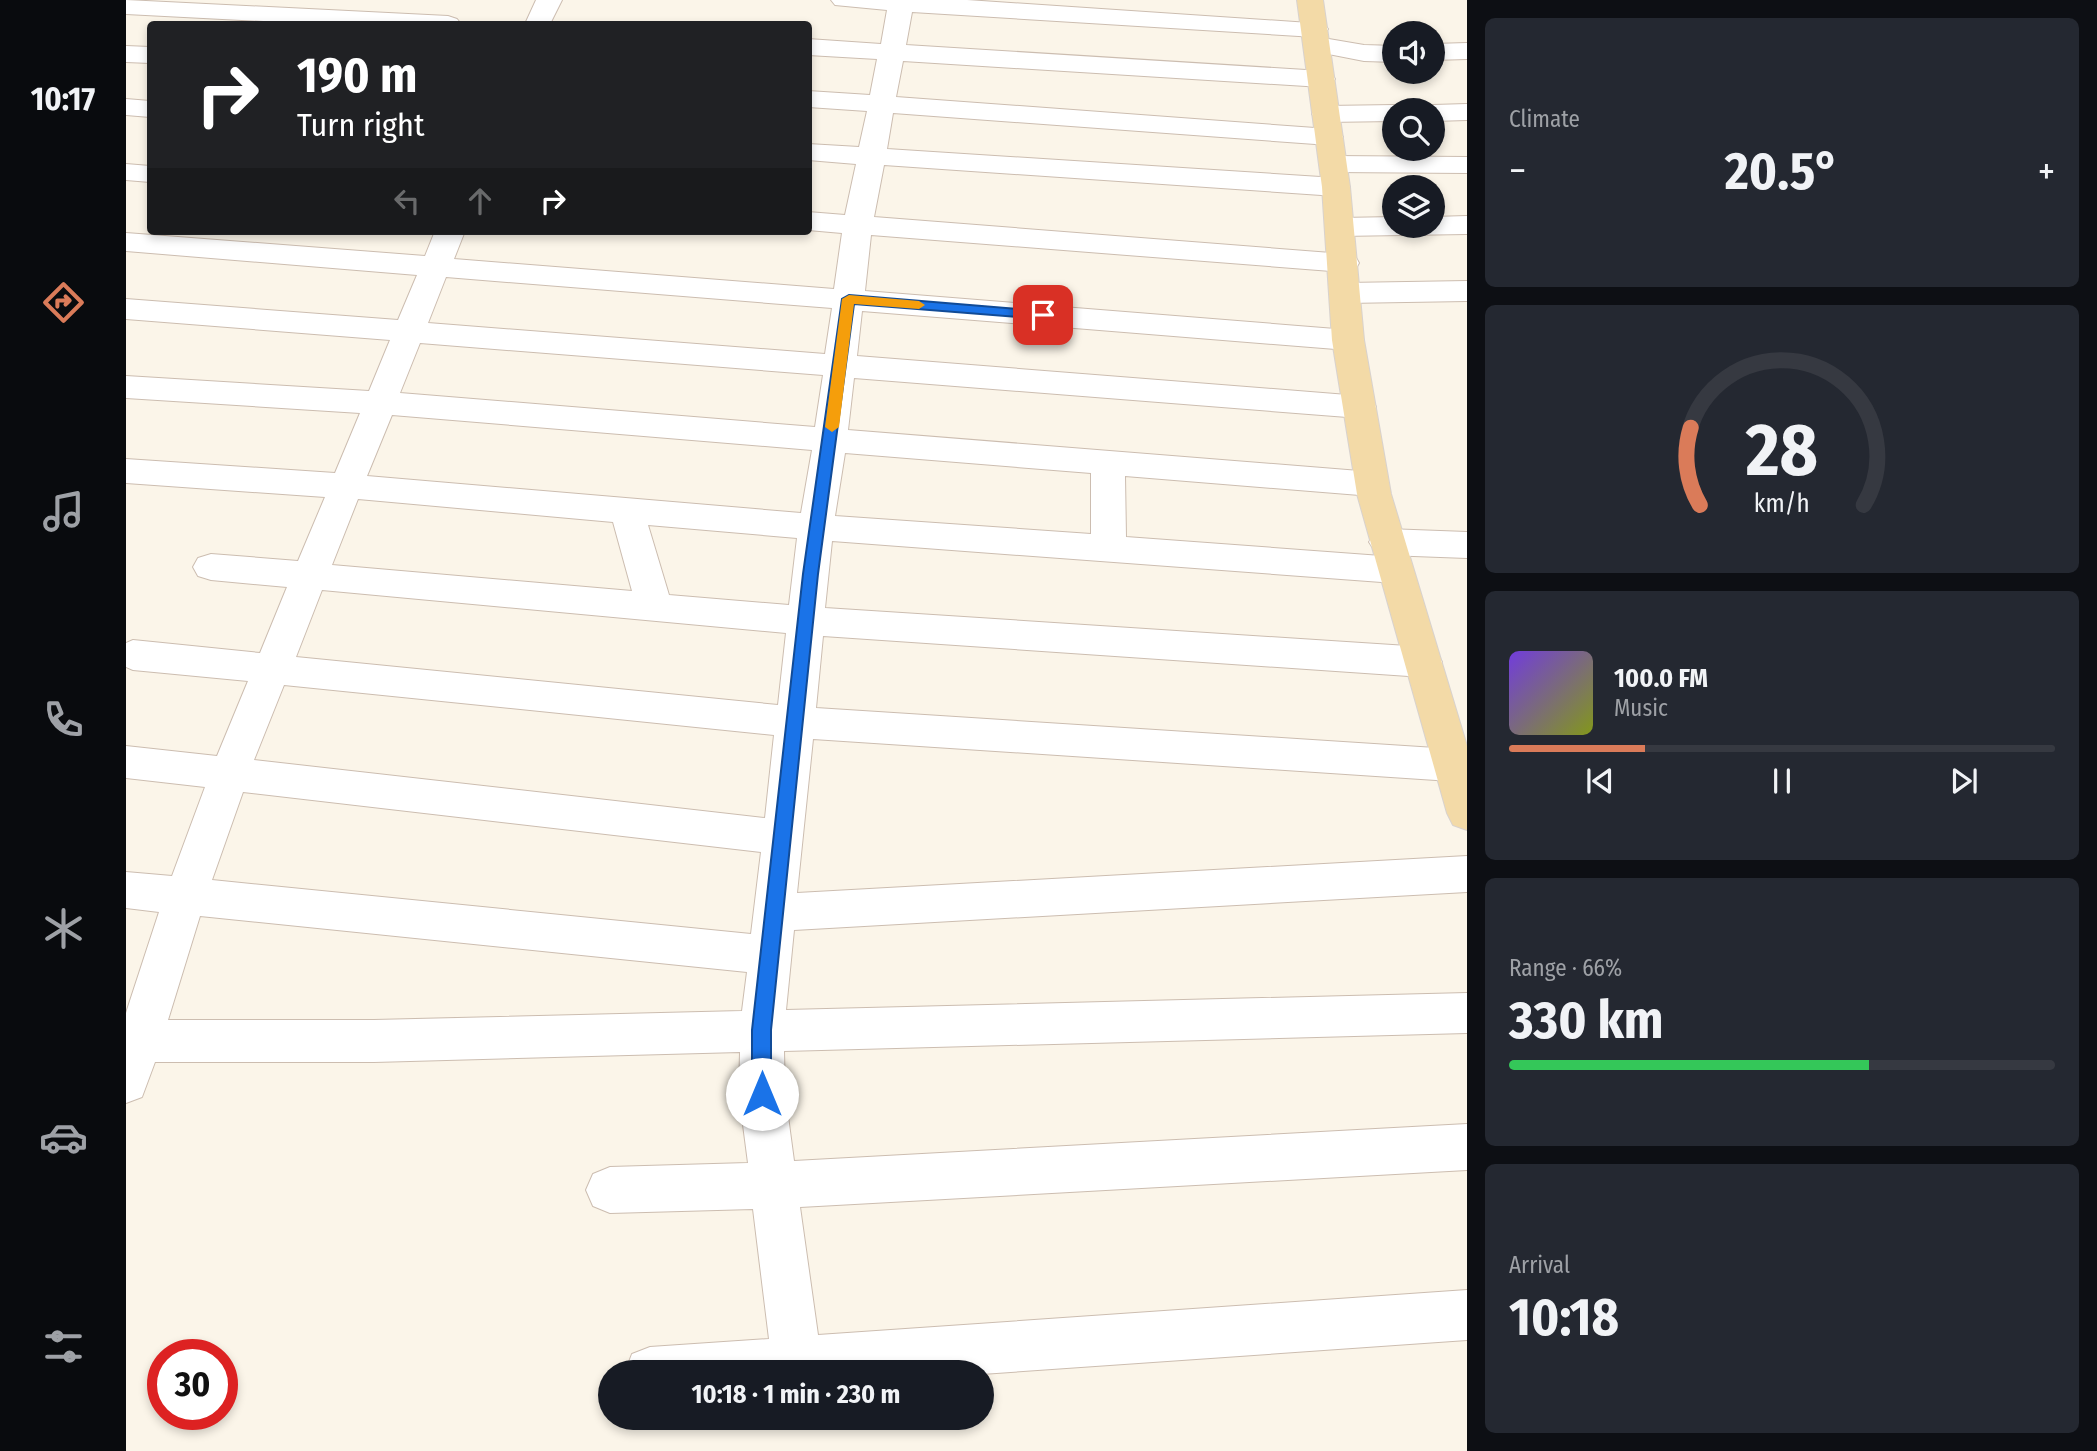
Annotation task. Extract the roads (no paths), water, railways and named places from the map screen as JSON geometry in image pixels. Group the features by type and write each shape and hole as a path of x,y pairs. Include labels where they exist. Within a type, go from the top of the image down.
{"main road":[{"path":"1314,25 1340,226 1348,340 1372,484 1423,662 1454,745 1467,813"}],"street":[{"path":"539,21 549,0"},
{"path":"844,0 1314,25 1364,53 1382,54"},
{"path":"797,1360 762,1094 762,1030 816,527 858,225 902,2"},
{"path":"126,6 385,21"},
{"path":"812,47 1322,79"},
{"path":"1445,52 1467,51"},
{"path":"126,54 147,55"},
{"path":"812,99 881,104 1467,165"},
{"path":"126,107 147,109"},
{"path":"1445,113 1467,112"},
{"path":"812,152 871,156 1331,150 1382,121"},
{"path":"126,172 147,174"},
{"path":"812,221 1467,291"},
{"path":"1445,226 1467,225"},
{"path":"1340,226 1382,226"},
{"path":"126,1082 132,1041 230,772 448,235"},
{"path":"126,242 1348,340"},
{"path":"126,309 1360,407"},
{"path":"126,387 381,403 1372,484"},
{"path":"1108,463 1109,549"},
{"path":"126,471 347,486 816,527 1109,549 1391,556 1467,545"},
{"path":"627,510 656,607"},
{"path":"211,567 806,621 1423,662"},
{"path":"133,655 795,722 1454,745"},
{"path":"126,762 783,837"},
{"path":"774,913 1467,874"},
{"path":"126,890 770,956"},
{"path":"132,1041 374,1041 1467,1013"},
{"path":"610,1190 772,1185 1467,1147"},
{"path":"826,1360 1467,1315"}]}
